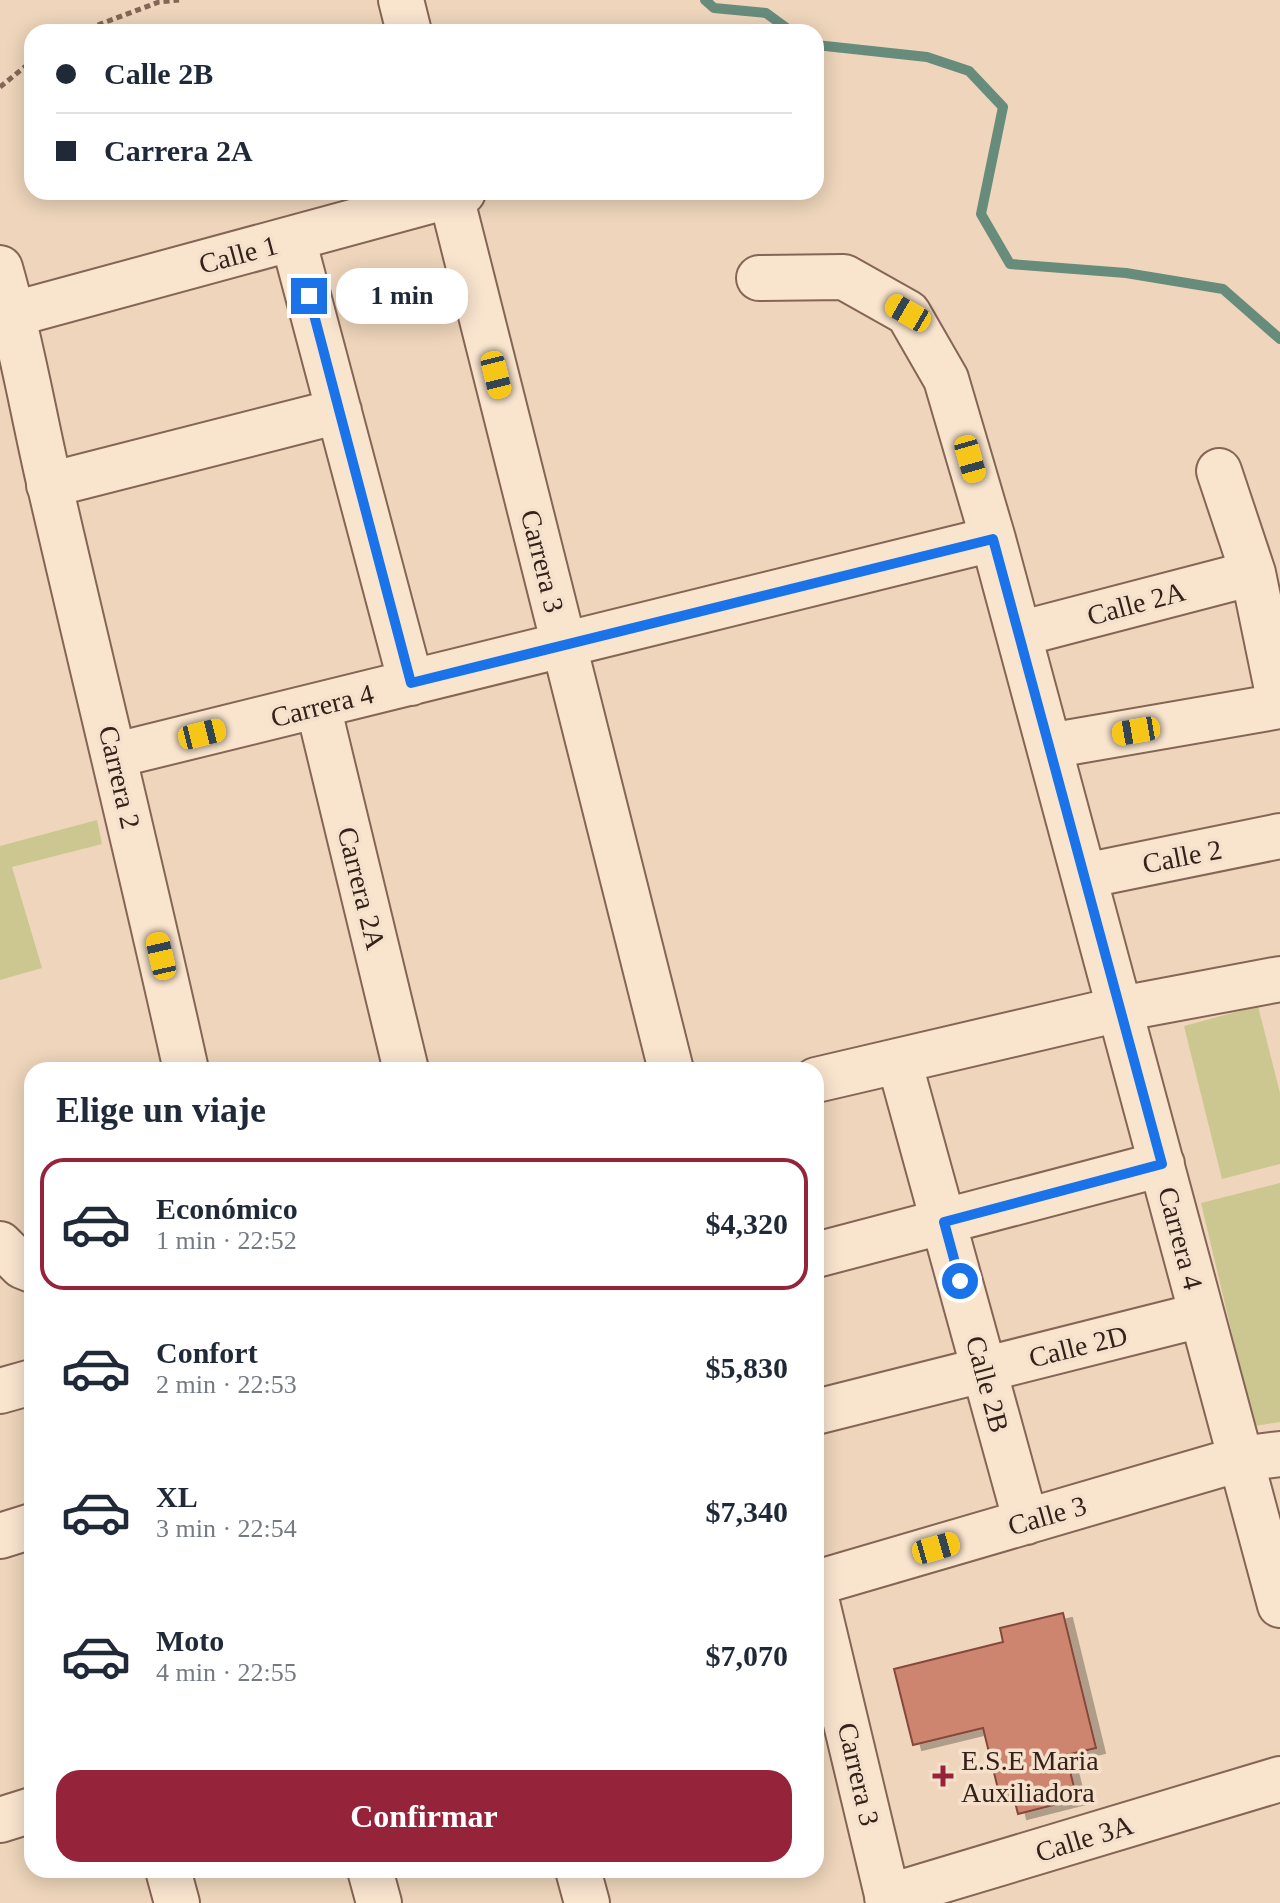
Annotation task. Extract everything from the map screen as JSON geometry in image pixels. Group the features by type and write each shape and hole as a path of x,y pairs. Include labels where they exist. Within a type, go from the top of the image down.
{"street":[{"path":"401,0 407,24"},
{"name":"Calle 1","path":"14,314 430,200"},
{"name":"Carrera 3","path":"457,200 669,1062"},
{"path":"293,239 411,683"},
{"name":"Carrera 2","path":"0,268 14,314 49,485 116,755 184,1062"},
{"path":"759,278 844,277 908,313 946,379 993,539"},
{"path":"49,485 339,411"},
{"path":"1049,746 1280,705 1253,573 1219,471"},
{"name":"Carrera 4","path":"116,755 993,539 1201,1315 1260,1456 1280,1605"},
{"name":"Calle 2A","path":"1019,634 1253,573"},
{"name":"Carrera 2A","path":"318,706 404,1062"},
{"name":"Calle 2","path":"1084,876 1280,836"},
{"path":"824,1078 1120,1009 1280,979"},
{"name":"Calle 2B","path":"899,1061 1026,1522"},
{"path":"824,1253 1162,1164"},
{"name":"Calle 2D","path":"824,1410 1201,1315"},
{"path":"0,1391 24,1384"},
{"name":"Calle 3","path":"824,1581 1260,1456"},
{"path":"0,1536 24,1528"},
{"name":"Carrera 3","path":"824,1632 888,1900"},
{"name":"Calle 3A","path":"888,1900 1280,1779"},
{"path":"0,1820 24,1812"},
{"path":"170,1878 177,1903"},
{"path":"372,1878 379,1903"},
{"path":"580,1878 587,1903"}],"path":[{"path":"100,24 159,2 179,0"},
{"path":"0,87 24,68"}],"shaded area":[{"path":"97,820 102,844 12,867 42,968 0,980 0,846"},
{"path":"1258,1006 1280,1093 1280,1164 1222,1179 1184,1026"},
{"path":"1280,1183 1280,1422 1254,1426 1201,1203"}],"building":[{"path":"1063,1613 1096,1748 1066,1755 1077,1799 1018,1814 1013,1794 1000,1797 983,1728 913,1745 894,1669 1003,1642 1000,1628"}],"waterway":[{"path":"705,0 714,8 766,13 781,24"},
{"path":"824,46 927,57 969,71 1003,107 981,214 1010,264 1126,273 1223,289 1280,339"}],"place":[{"name":"E.S.E Maria Auxiliadora","path":"943,1776"}],"route":[{"path":"309,296 411,683 993,539 1162,1164 944,1222 960,1281"}]}
